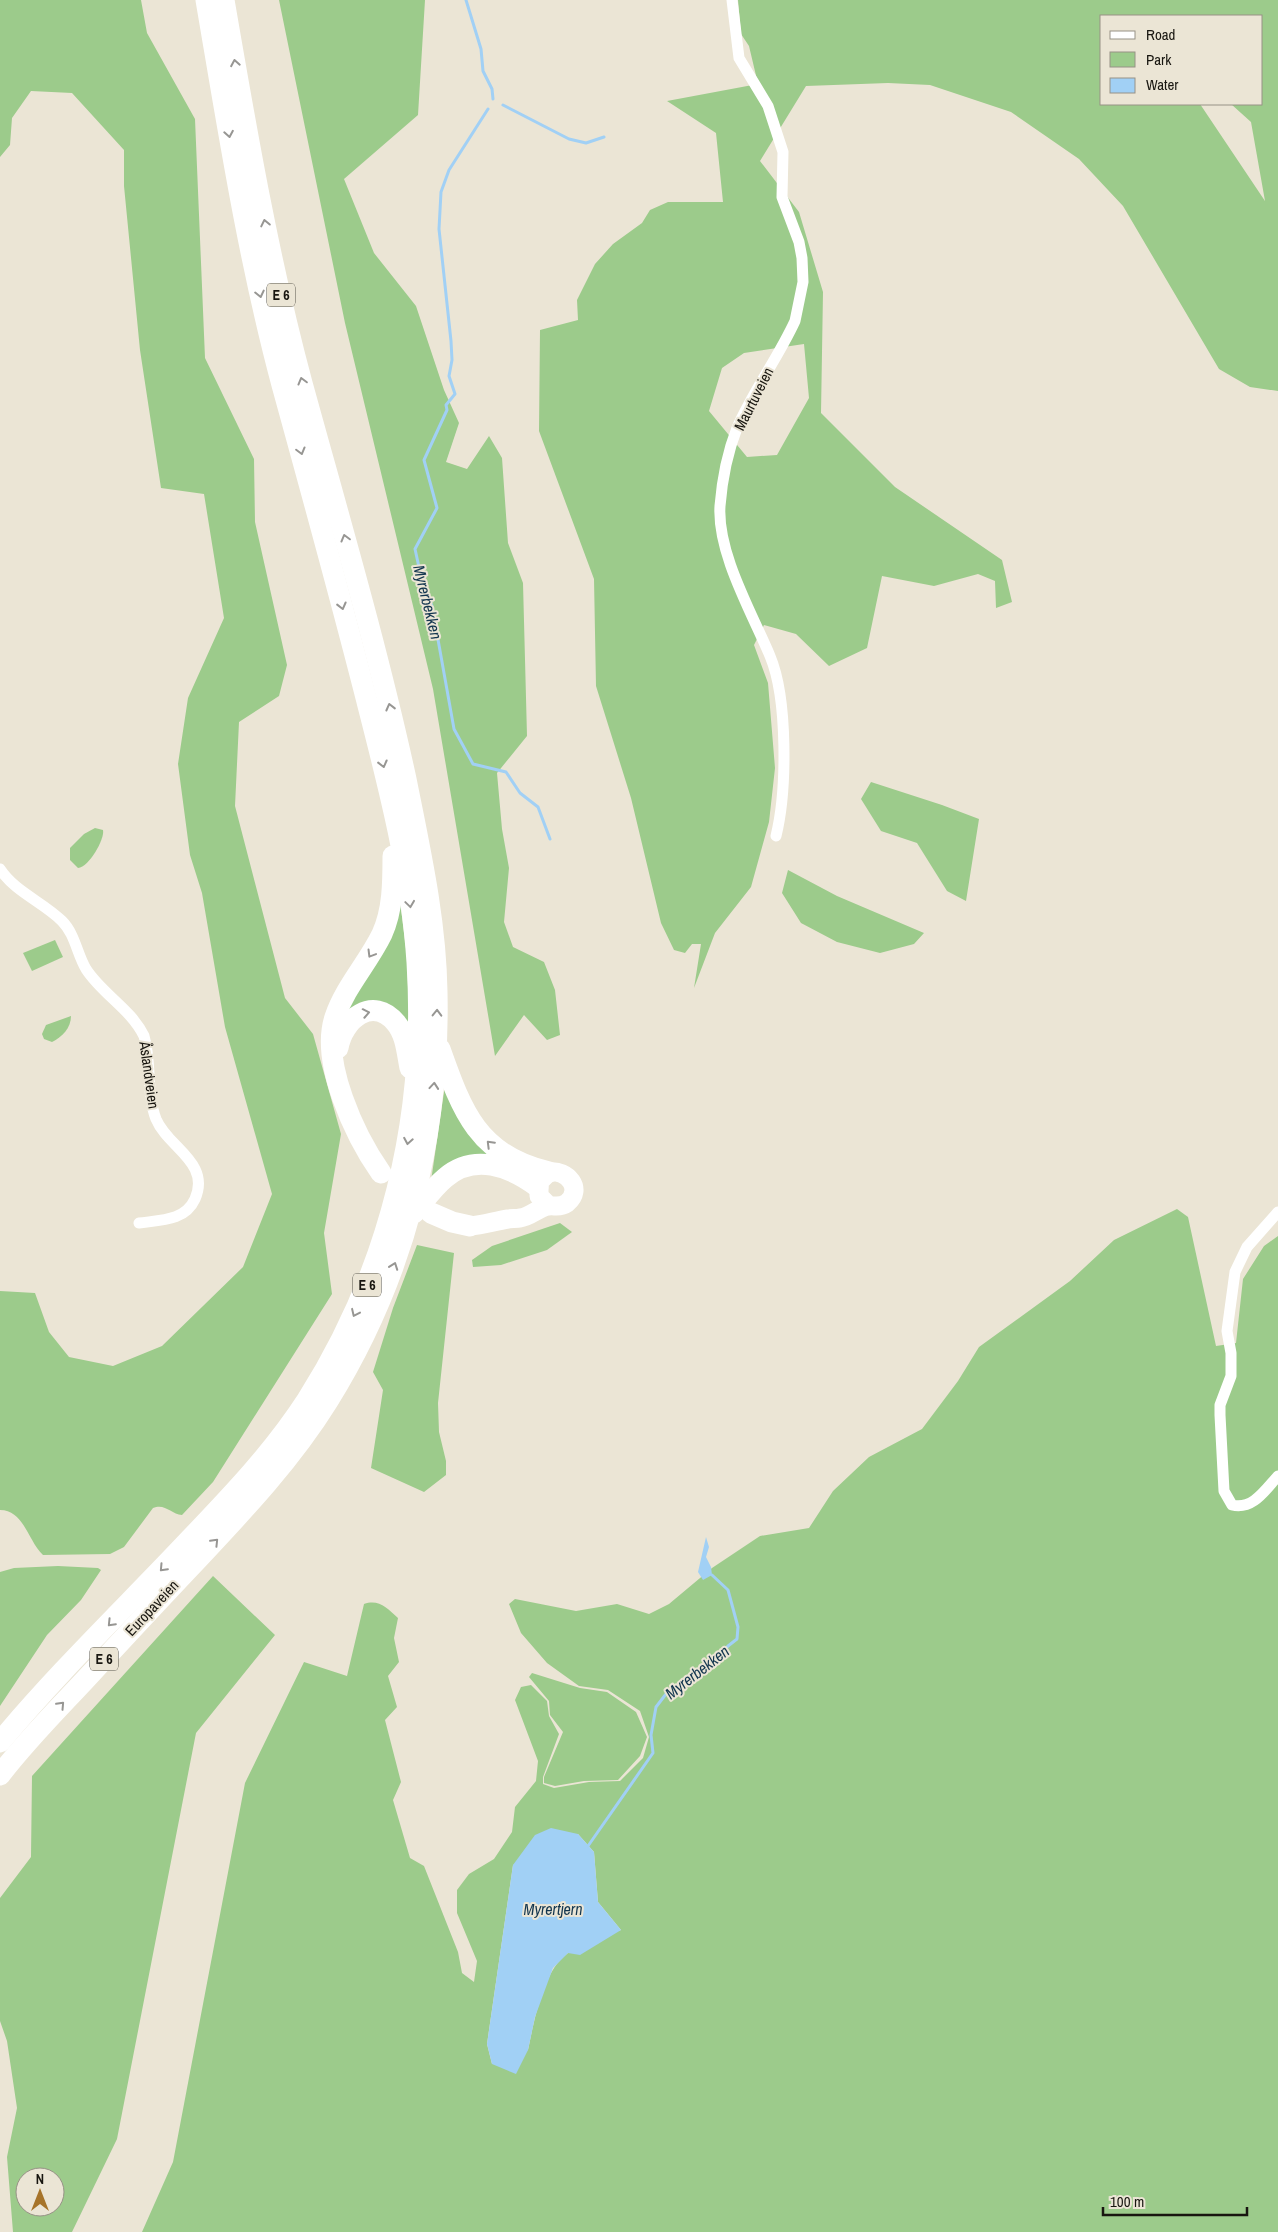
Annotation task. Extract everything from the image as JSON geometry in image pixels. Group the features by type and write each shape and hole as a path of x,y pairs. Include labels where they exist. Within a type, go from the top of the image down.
{"highway":[{"name":"E 6","path":"206,0 234,164 259,290 393,804 410,899 417,960 419,1037 415,1093"},
{"name":"E 6","path":"224,0 253,164 279,288 301,377 390,705 424,870 437,989 437,1038 430,1123 409,1220"},
{"name":"E 6","path":"381,1173 356,1128 340,1087 330,1040 334,1019 343,1000 378,942 390,908 393,878 393,804"},
{"name":"E 6","path":"335,1065 341,1036 348,1023 363,1013 372,1011 384,1014 395,1021 402,1033 415,1093"},
{"name":"E 6","path":"437,1038 459,1101 485,1139 499,1152 511,1159 543,1190"},
{"name":"Europaveien","path":"0,1742 223,1506 268,1455 308,1397 340,1342 364,1292 386,1234 408,1146 415,1093"},
{"name":"E 6","path":"409,1220 445,1177 471,1164 506,1168 543,1190"},
{"path":"430,1213 452,1222 470,1226 483,1225 509,1218 520,1218 543,1190"},
{"name":"Europaveien","path":"0,1774 60,1706 238,1518 301,1440 343,1377 371,1323 388,1283 409,1220"}],"street":[{"name":"Maurtuveien","path":"732,0 739,58 768,106 779,138 783,160 782,197 798,242 803,269 800,303 794,321 734,437 720,506 722,531 726,546 747,607 775,671 784,767 781,817 776,836"},
{"name":"Åslandveien","path":"0,869 22,892 62,921 72,936 87,969 130,1015 144,1036 156,1117 164,1132 193,1164 199,1180 192,1206 186,1212 175,1218 139,1223"},
{"path":"1278,1212 1247,1247 1235,1272 1227,1331 1231,1353 1231,1376 1220,1405 1224,1491 1232,1505 1247,1506 1278,1476"}],"green space":[{"path":"0,0 141,0 147,33 195,119 205,358 254,459 255,522 287,665 279,696 239,722 235,806 285,998 313,1034 341,1134 324,1233 332,1294 213,1482 182,1515 161,1507 153,1508 124,1547 110,1554 43,1555 15,1515 8,1511 0,1510 0,1291 35,1293 49,1332 69,1357 113,1366 162,1346 243,1267 272,1194 225,1027 202,893 190,855 178,764 188,698 224,618 204,494 161,488 140,350 124,186 124,150 72,93 31,91 12,118 10,145 0,157"},
{"path":"279,0 425,0 418,115 344,179 374,253 416,306 444,390 459,423 446,462 467,469 489,436 502,458 508,543 523,583 527,736 497,773 502,829 509,868 504,922 513,947 544,962 555,990 560,1035 547,1040 524,1015 495,1056 433,689 345,323"},
{"path":"738,0 1278,0 1278,391 1250,387 1219,369 1123,206 1079,159 1011,112 930,85 888,83 806,86 760,161 799,212 823,292 821,413 895,487 1002,560 1012,602 996,608 995,581 978,574 934,586 882,576 867,648 829,666 796,634 764,625 754,645 768,683 775,768 769,822 751,887 715,933 694,988 701,944 692,944 685,953 674,950 661,923 631,798 596,686 594,579 539,431 540,330 578,320 577,300 595,264 613,244 642,223 650,210 668,202 723,202 716,133 667,101 758,84 749,46 741,34","holes":["1100,15 1263,15 1263,105 1232,105 1251,122 1265,201 1201,105 1100,105","804,344 809,398 777,455 747,457 709,411 722,368 744,353"]},
{"path":"871,782 979,819 966,901 947,891 917,843 881,831 861,799"},
{"path":"95,828 103,830 101,840 87,863 78,868 70,860 70,848 84,834"},
{"path":"788,870 837,896 924,933 914,944 880,953 837,942 801,923 782,893"},
{"path":"398,884 407,957 409,1023 399,1018 339,1018"},
{"path":"55,940 63,957 32,971 23,953"},
{"path":"71,1016 68,1028 59,1038 52,1042 44,1039 42,1034 46,1025"},
{"path":"445,1085 489,1154 430,1188"},
{"path":"1177,1209 1188,1217 1216,1346 1236,1343 1243,1279 1264,1246 1278,1236 1278,2232 142,2232 173,2162 245,1783 304,1662 347,1676 364,1604 378,1604 398,1618 394,1638 399,1662 388,1676 397,1707 385,1720 401,1782 393,1800 410,1858 424,1866 458,1952 462,1973 474,1982 477,1961 457,1913 457,1890 469,1874 494,1859 512,1832 515,1807 536,1781 538,1761 515,1700 521,1687 531,1685 547,1701 549,1716 559,1734 543,1777 543,1784 554,1788 589,1782 620,1781 643,1758 649,1737 640,1711 608,1690 579,1686 547,1663 521,1633 509,1604 515,1599 576,1611 617,1604 649,1614 669,1604 712,1568 760,1536 809,1528 833,1491 869,1457 922,1429 958,1381 979,1347 1070,1281 1114,1240","holes":["578,1834 594,1852 598,1902 621,1930 580,1946 559,1961 552,1971 541,1997 528,2050 492,2064 487,2044 513,1865"]},
{"path":"560,1223 572,1232 547,1250 501,1265 473,1267 472,1260 492,1246"},
{"path":"417,1245 454,1253 438,1403 439,1432 446,1461 446,1475 424,1492 371,1468 383,1390 373,1372 393,1308"},
{"path":"58,1566 98,1568 101,1570 81,1600 47,1635 0,1706 0,1572 14,1568"},
{"path":"213,1576 275,1635 196,1733 117,2139 72,2232 13,2232 7,2157 17,2108 7,2041 0,2021 0,1898 31,1857 32,1776"},
{"path":"532,1673 580,1688 607,1692 636,1712 647,1737 640,1756 618,1780 584,1781 555,1786 544,1783 544,1777 563,1732 550,1715 549,1701 529,1677"}],"water":[{"path":"706,1537 709,1547 706,1557 711,1567 712,1575 703,1580 698,1572"},
{"name":"Myrertjern","path":"551,1828 578,1834 594,1852 598,1902 621,1930 580,1955 568,1953 553,1968 535,2017 528,2050 516,2074 492,2064 487,2044 513,1865 535,1835"}],"waterway":[{"name":"Myrerbekken","path":"466,0 481,49 483,71 492,89 493,99"},
{"path":"503,105 569,139 586,143 604,137"},
{"name":"Myrerbekken","path":"488,109 449,170 441,192 439,229 452,360 449,376 455,394 446,405 447,410 424,460 437,508 415,549 422,581 432,606 454,729 473,764 506,772 520,793 538,807 550,839"},
{"name":"Myrerbekken","path":"588,1846 653,1753 651,1735 656,1707 666,1694 706,1663 718,1659 728,1646 737,1639 738,1627 728,1590 712,1575"}]}
